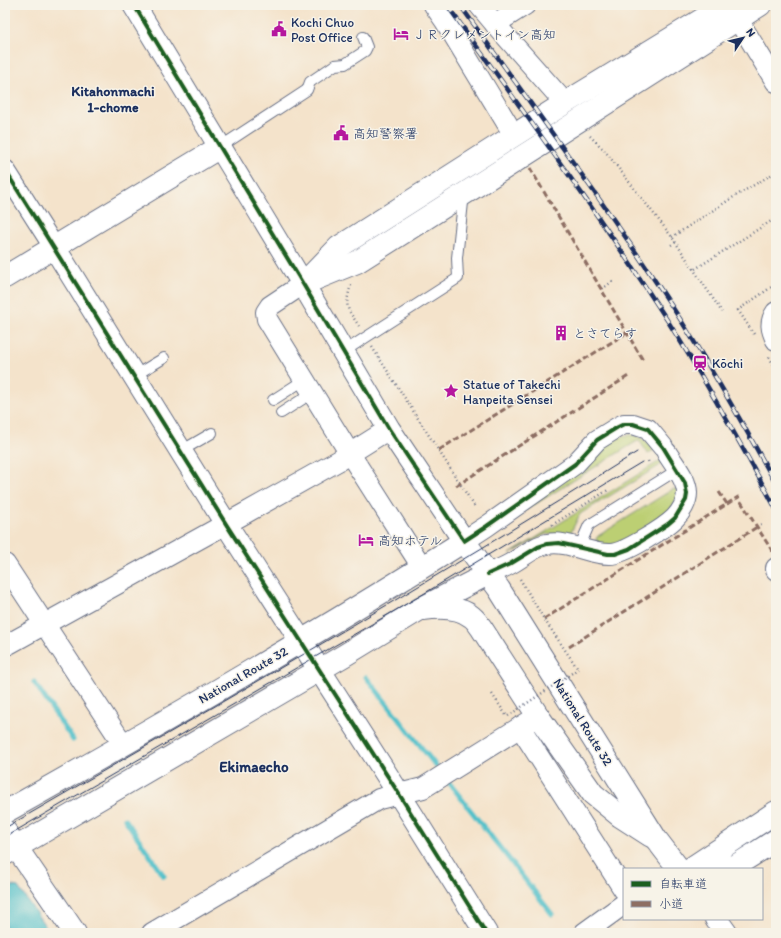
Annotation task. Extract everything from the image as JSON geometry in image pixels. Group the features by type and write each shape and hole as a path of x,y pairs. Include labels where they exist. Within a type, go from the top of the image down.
{"main road":[{"path":"134,5 389,429 464,541"},
{"path":"303,284 339,247 565,103 731,10 760,5"},
{"path":"303,284 357,262 464,193 731,10"},
{"path":"5,278 220,147"},
{"path":"54,247 226,524 486,933"},
{"name":"National Route 32","path":"5,812 301,641 464,541 499,589 656,839 678,868"},
{"path":"75,933 9,844 319,670 420,609 488,574"},
{"path":"420,609 438,607 462,611 471,616 482,629 529,721 593,794 620,816 656,839"},
{"path":"692,868 776,812"},
{"path":"720,868 735,866 776,840"},
{"path":"717,920 726,933"}],"street":[{"path":"434,5 514,135"},
{"path":"479,5 565,103"},
{"path":"495,24 525,5"},
{"path":"731,10 776,82"},
{"path":"5,170 54,247"},
{"path":"303,284 270,306 266,312 267,319 422,567"},
{"path":"776,312 772,318 771,325 772,332 776,340"},
{"path":"464,541 575,464 597,440 624,424 633,424 648,429 665,450 685,483 687,494 686,500 679,513 672,521 629,549 615,554 600,553 559,543 543,544 510,564 488,574"},
{"path":"5,646 350,454 389,429"},
{"path":"5,564 123,744"},
{"path":"152,933 379,799 423,788 529,721 623,888"},
{"path":"584,933 623,905"}],"lane":[{"path":"220,147 307,90 310,82 335,65 345,64 365,51 367,47 363,37"},
{"path":"343,352 458,278 457,258 464,193"},
{"path":"134,376 164,358"},
{"path":"273,400 308,386"},
{"path":"281,414 308,386"},
{"path":"181,451 212,433"},
{"path":"579,548 589,525 677,470"}],"path":[{"path":"588,132 605,151 676,242 722,312"},
{"path":"672,237 732,198 776,173"},
{"path":"695,269 776,218"},
{"path":"671,245 676,242"},
{"path":"602,288 613,281"},
{"path":"550,526 608,490"},
{"path":"757,527 763,523"},
{"path":"492,694 508,716 578,669 557,639 517,573"}],"green space":[{"path":"628,435 640,437 655,449 648,454 639,440 495,529 598,451 620,437"},
{"path":"663,459 659,466 580,514 569,536 546,534 510,554"},
{"path":"673,489 677,489 678,491 676,500 669,513 623,542 612,546 598,545 596,539 598,536"}],"water":[{"path":"5,883 6,885 18,887 50,933 5,933"}],"waterway":[{"path":"366,677 436,766"},
{"path":"34,682 73,740"},
{"path":"450,784 552,914"},
{"path":"125,819 164,876"}],"tram line":[{"path":"5,828 244,690 481,549 637,452"},
{"path":"5,837 415,599 642,462"}],"railway":[{"path":"447,5 588,202 669,323 724,415 776,509"},
{"path":"460,5 573,162 655,281 706,362 776,484"}],"marked path":[{"path":"530,168 644,362"},
{"path":"439,450 628,332"},
{"path":"456,486 630,375"},
{"path":"544,619 727,504 719,492"},
{"path":"727,504 738,497 776,557"},
{"path":"569,647 757,527"}],"cycle path":[{"path":"134,5 389,429 464,541 575,464 597,440 624,424 633,424 648,429 663,447 685,483 687,494 686,500 675,518 629,549 615,554 608,554 559,543 547,544 538,547 510,564 488,574"},
{"path":"5,170 226,524 486,933"}],"place":[{"name":"Kochi Chuo Post Office","path":"279,29"},
{"name":"ＪＲクレメントイン高知","path":"401,34"},
{"name":"高知警察署","path":"341,133"},
{"name":"とさてらす","path":"561,333"},
{"name":"Kōchi","path":"700,363"},
{"name":"Statue of Takechi Hanpeita Sensei","path":"451,391"},
{"name":"高知ホテル","path":"366,540"}],"district":[{"name":"Kitahonmachi 1-chome","path":"113,100"},
{"name":"Ekimaecho","path":"254,767"}]}
